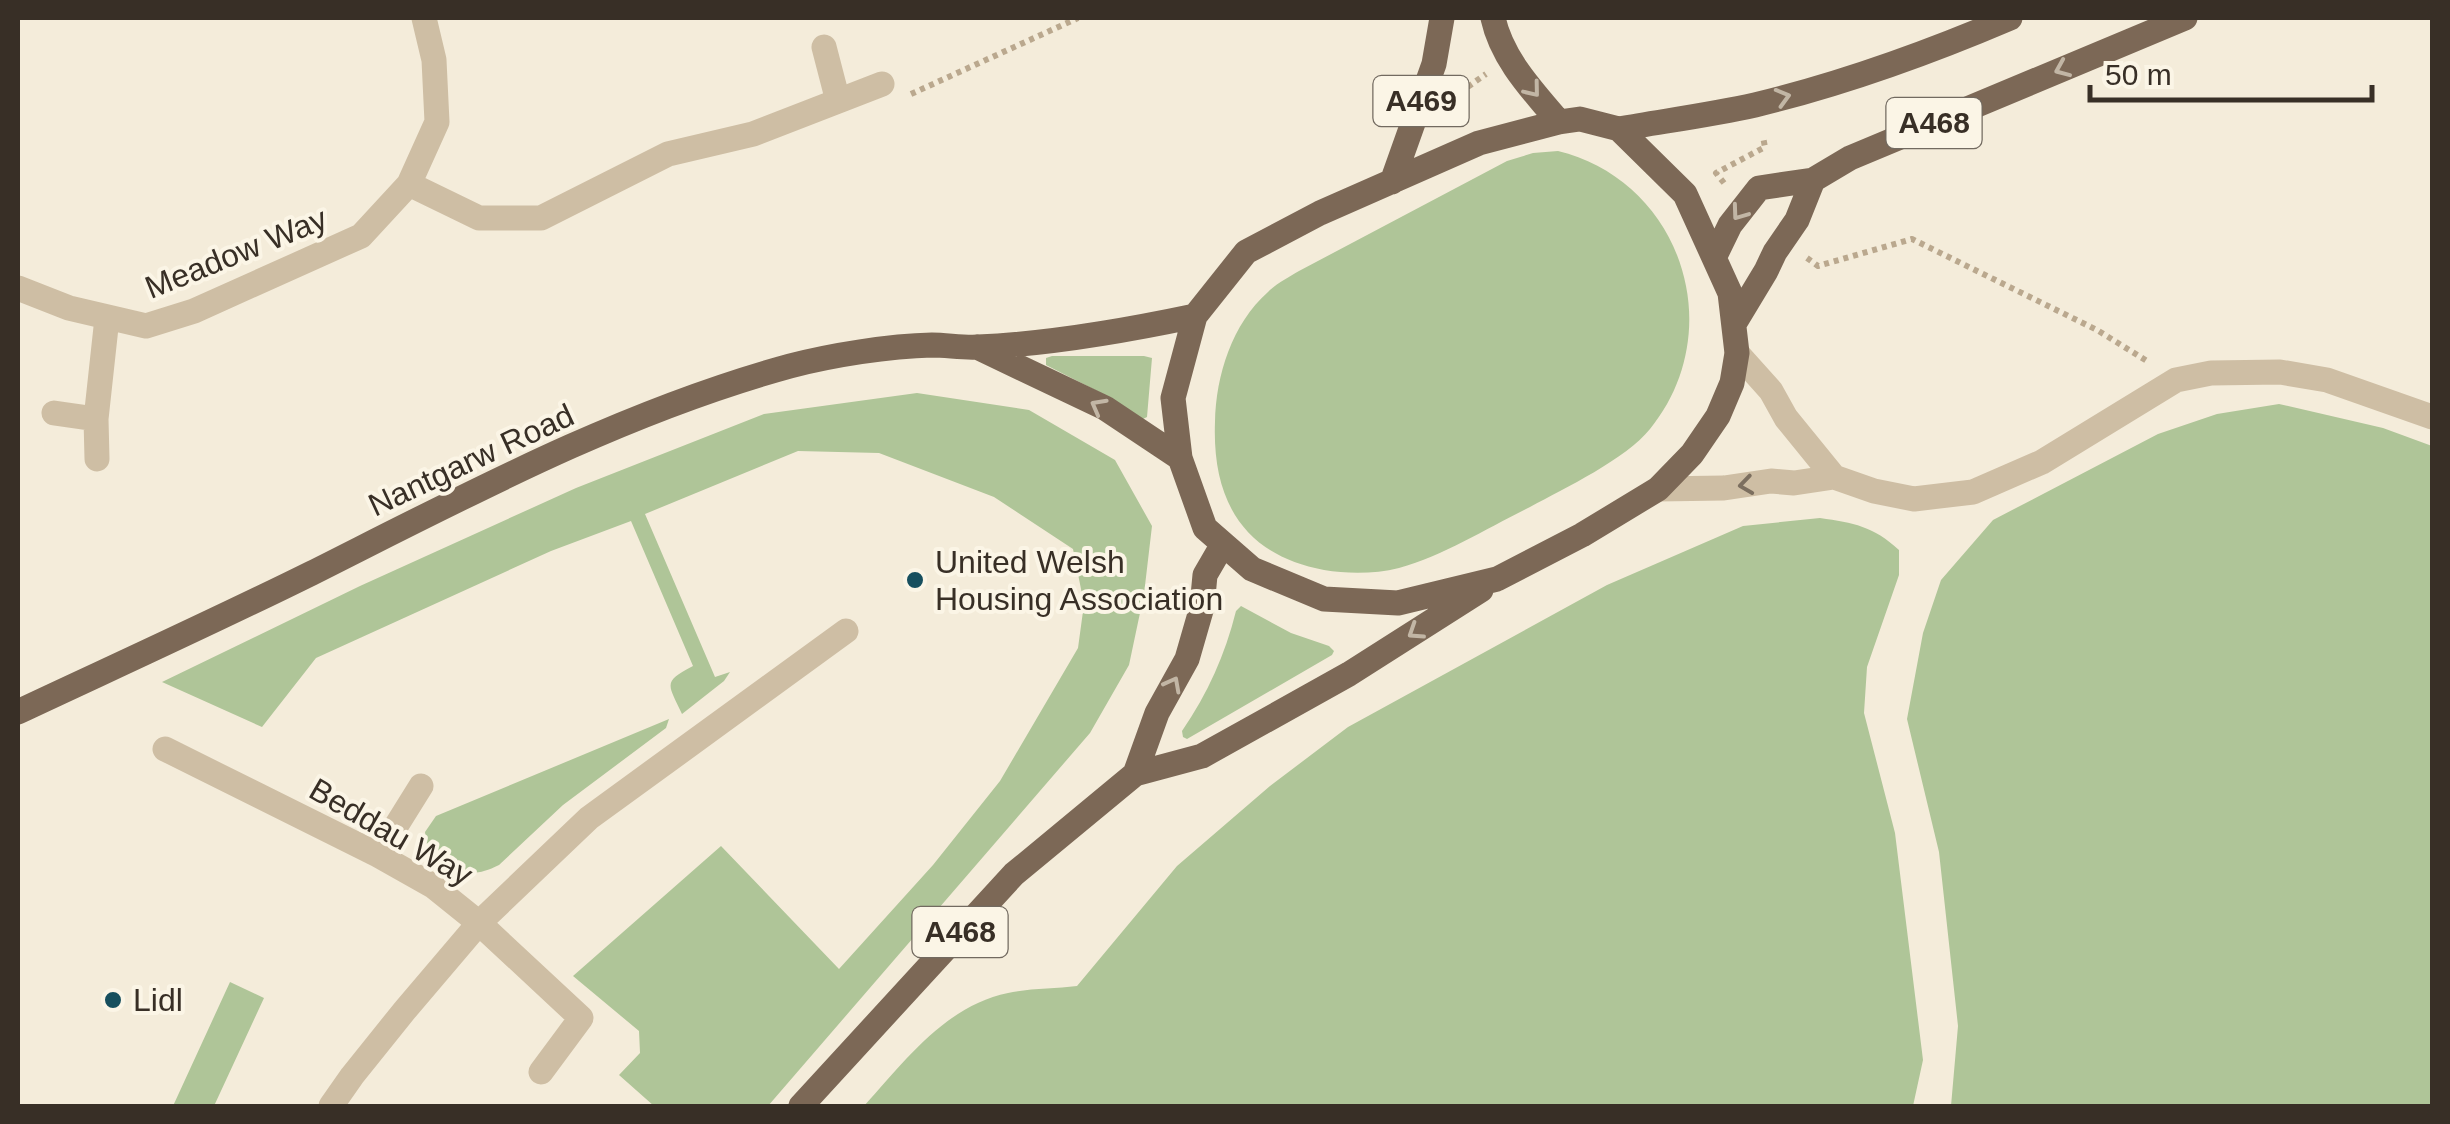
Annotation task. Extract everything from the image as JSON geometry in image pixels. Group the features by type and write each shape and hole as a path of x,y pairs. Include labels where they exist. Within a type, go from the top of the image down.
{"main road":[{"name":"A469","path":"1392,182 1434,64 1442,18"},
{"name":"A469","path":"1494,18 1508,57 1559,122"},
{"name":"A468","path":"1619,130 1755,105 1954,42 2010,18"},
{"name":"A468","path":"1714,258 1730,225 1759,188 1813,180 1850,158 2184,18"},
{"path":"1580,119 1619,130 1686,194 1730,292 1738,353 1732,383 1718,416 1692,454 1658,489 1498,579 1398,603 1324,599 1252,569 1205,528 1180,458 1174,398 1195,316 1246,252 1320,213 1392,182 1479,142 1559,122 1580,119"},
{"path":"1734,324 1797,220 1813,180"},
{"name":"Nantgarw Road","path":"18,712 242,608 468,494 695,395 794,365 882,350 977,347 1114,332 1195,316"},
{"name":"Nantgarw Road","path":"977,347 1104,408 1180,458"},
{"name":"A468","path":"1135,774 1158,713 1186,659 1202,607 1205,575 1223,544"},
{"name":"A468","path":"801,1106 1014,874 1135,774 1202,756 1349,674 1498,579"}],"street":[{"name":"Meadow Way","path":"18,288 69,308 146,326 194,311 361,236 409,184 437,122 434,60 424,18"},
{"path":"824,47 838,101"},
{"path":"409,184 479,218 541,218 668,154 754,134 882,84"},
{"path":"98,458 96,419 108,318"},
{"path":"1738,353 1834,477"},
{"path":"1658,489 1724,488 1834,477 1914,499 1972,492 2042,462 2176,380 2211,373 2280,372 2327,380 2432,417"},
{"path":"54,413 96,419"},
{"path":"540,1072 581,1018 479,923 589,818 846,631"},
{"name":"Beddau Way","path":"165,749 378,855 433,886 479,923 331,1106"},
{"path":"378,855 421,786"}],"path":[{"path":"882,84 910,95 1078,18"},
{"path":"1450,81 1469,86 1487,73"},
{"path":"1802,254 1818,266 1912,239 2096,330 2176,380"}],"green space":[{"path":"1558,151 1604,169 1642,199 1670,239 1679,262 1689,305 1688,343 1679,379 1650,429 1611,462 1577,482 1416,563 1381,571 1342,572 1296,563 1272,552 1238,520 1219,476 1215,422 1219,386 1228,351 1245,319 1275,286 1299,271 1507,161"},
{"path":"1046,358 1152,358 1147,417 1143,419 1046,365"},
{"path":"917,393 1029,410 1115,460 1152,526 1144,594 1129,665 1090,733 768,1106 654,1106 619,1075 640,1053 639,1031 573,976 721,846 839,969 933,865 1000,781 1078,648 1084,604 1073,549 994,497 879,453 798,451 645,514 715,677 730,672 682,714 673,696 672,680 693,666 631,521 551,551 316,658 262,727 162,682 576,488 764,414"},
{"path":"2279,404 2383,428 2432,446 2432,1106 1951,1106 1958,1026 1939,852 1907,719 1923,633 1941,580 1993,520 2158,434 2217,414"},
{"path":"1820,518 1863,527 1899,550 1899,575 1867,667 1864,713 1895,833 1923,1060 1913,1106 864,1106 927,1038 965,1010 1008,993 1077,986 1177,866 1270,786 1348,727 1607,585 1743,526"},
{"path":"1241,606 1334,651 1187,739 1182,731 1215,673"},
{"path":"669,719 666,728 563,805 499,865 469,872 453,867 427,849 425,832 436,816"},
{"path":"230,982 264,998 214,1106 173,1106"}],"place":[{"name":"United Welsh Housing Association","path":"915,580"},
{"name":"Lidl","path":"113,1000"}]}
